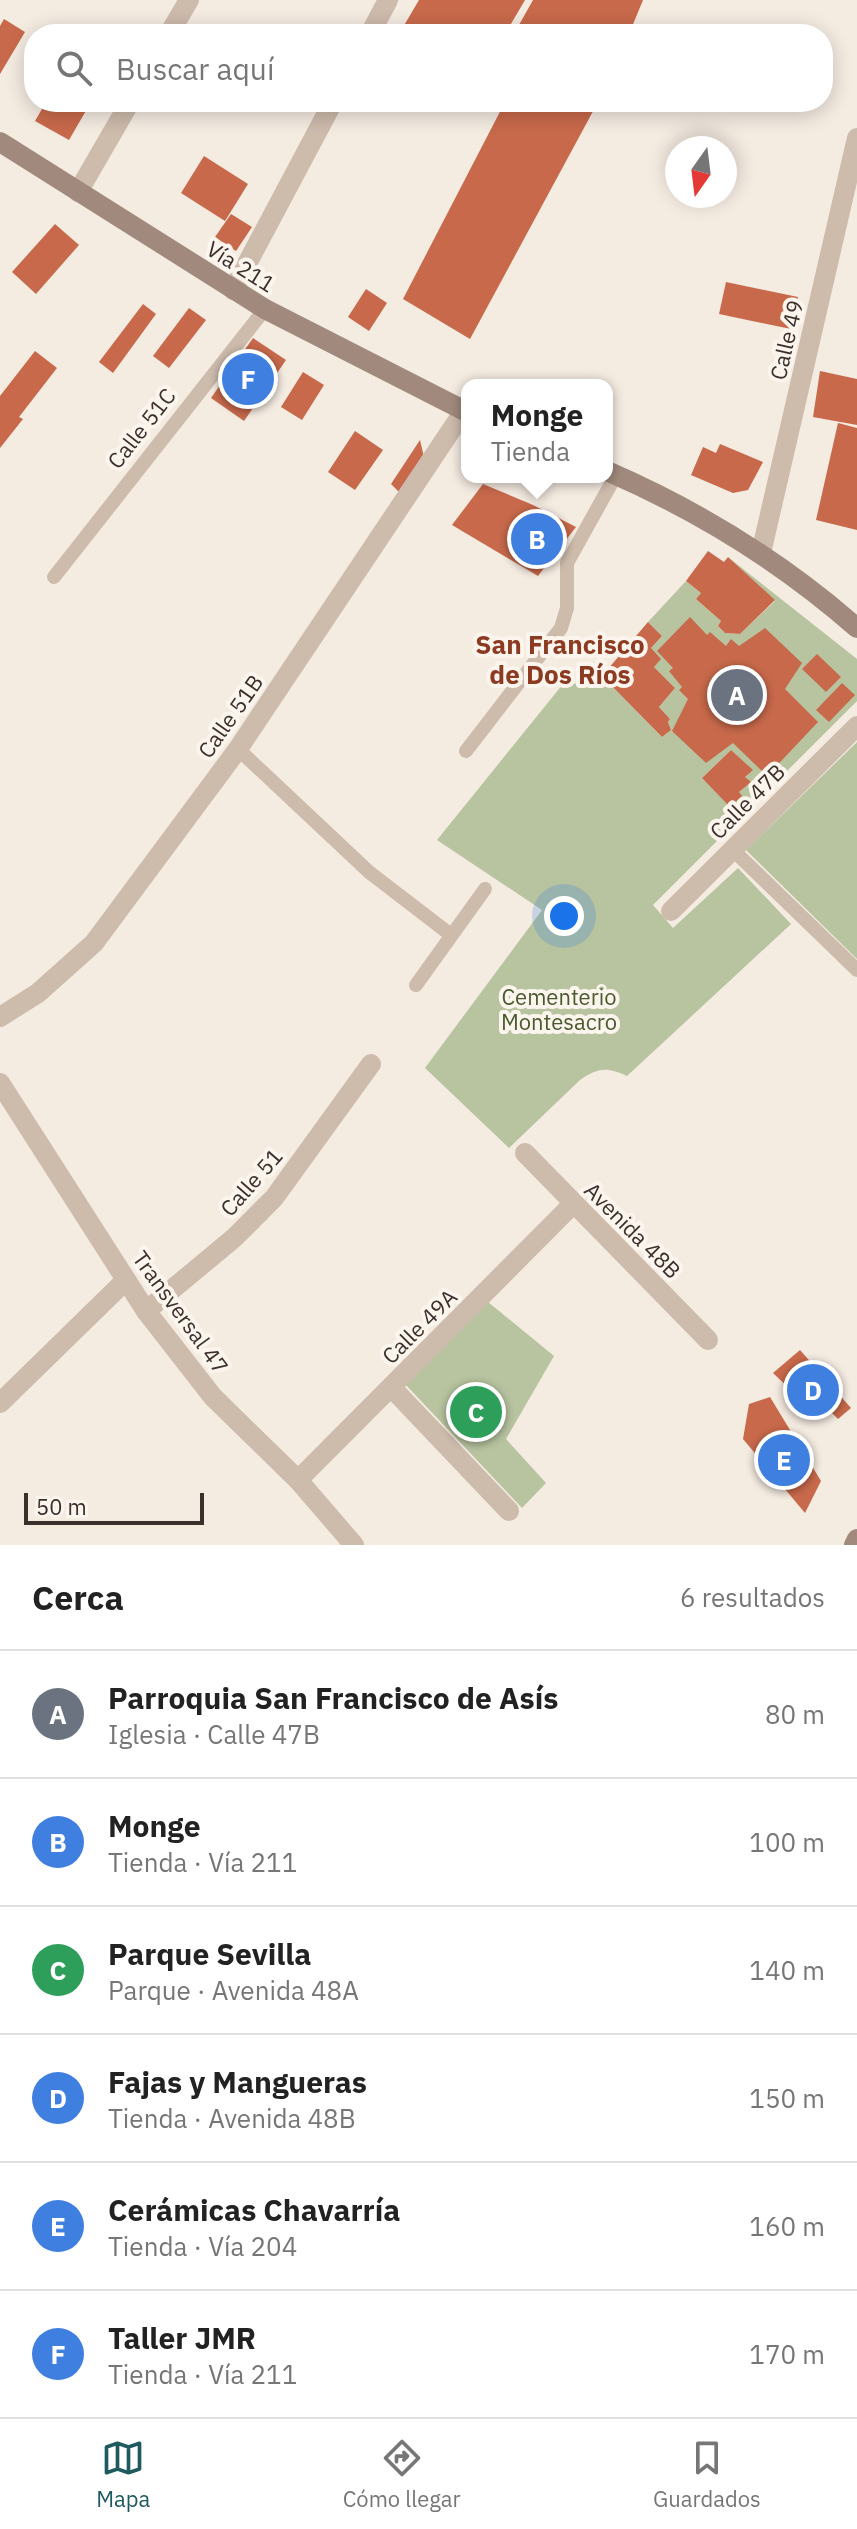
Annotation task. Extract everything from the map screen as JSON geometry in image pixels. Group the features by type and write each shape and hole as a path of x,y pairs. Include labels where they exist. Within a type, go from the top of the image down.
{"main road":[{"name":"Vía 211","path":"0,142 265,309 461,408"},
{"path":"613,474 693,512 761,553 857,628"},
{"path":"854,1545 857,1539"}],"street":[{"path":"175,24 189,0"},
{"path":"375,24 388,0"},
{"path":"78,192 124,112"},
{"path":"233,290 328,112"},
{"name":"Calle 49","path":"761,553 857,138"},
{"name":"Calle 51B","path":"0,1017 38,993 94,943 238,749 461,418"},
{"name":"Calle 47B","path":"671,911 857,726"},
{"name":"Calle 51","path":"146,1311 234,1238 274,1198 371,1064"},
{"name":"Transversal 47","path":"0,1083 146,1311 213,1397 298,1480 354,1545"},
{"name":"Avenida 48B","path":"525,1153 708,1340"},
{"name":"Calle 49A","path":"298,1480 573,1204"},
{"path":"0,1403 126,1280"},
{"path":"392,1388 509,1511"}],"lane":[{"name":"Calle 51C","path":"54,577 265,309"},
{"path":"466,751 561,628 567,608 567,563 606,483"},
{"path":"238,749 369,872 451,935"},
{"path":"732,849 857,970"},
{"path":"416,985 485,889"}],"green space":[{"name":"Cementerio Montesacro","path":"728,557 857,659 857,701 653,905 673,928 738,868 791,924 627,1076 603,1070 586,1076 509,1148 425,1068 542,910 437,840 563,684 595,683 602,676 662,737 671,730 670,719 659,707 675,688 654,667 651,648 662,636 648,622 686,581 701,593 696,599 721,621 718,626 725,633 740,634 775,601","holes":["731,750 752,770 745,777 750,782 730,806 702,778"]},
{"path":"857,742 857,959 746,850"},
{"path":"488,1302 554,1356 506,1439 546,1483 522,1508 405,1384"}],"building":[{"path":"419,0 525,0 511,24 405,24"},
{"path":"533,0 643,0 633,24 520,24"},
{"path":"4,19 24,34 0,74 0,26"},
{"path":"40,112 85,112 69,140 35,121"},
{"path":"500,112 593,112 470,339 403,299"},
{"path":"204,156 248,184 225,221 181,193"},
{"path":"231,214 252,227 236,251 215,237"},
{"path":"55,224 79,245 36,294 12,272"},
{"path":"726,282 798,297 791,329 719,314"},
{"path":"366,289 387,303 369,331 348,317"},
{"path":"143,304 156,314 113,373 99,362"},
{"path":"189,308 206,320 169,368 153,356"},
{"path":"253,338 286,360 244,421 211,398"},
{"path":"35,351 57,368 19,417 23,419 0,448 0,396"},
{"path":"820,371 857,379 857,425 813,417"},
{"path":"303,372 324,385 302,420 281,407"},
{"path":"838,423 857,428 857,530 816,520"},
{"path":"355,431 383,450 355,490 328,472"},
{"path":"420,440 424,457 399,492 391,484"},
{"path":"720,444 763,462 748,490 733,493 691,475 703,447 716,453"},
{"path":"483,484 576,527 538,576 452,525"},
{"path":"708,551 724,562 728,557 775,600 740,634 725,633 718,626 721,621 696,599 701,593 686,581"},
{"path":"690,617 707,635 710,632 726,646 731,639 739,646 765,628 802,663 785,689 818,722 767,776 733,743 706,763 672,731 688,699 669,671 673,668 657,651"},
{"path":"648,622 662,636 651,648 661,659 654,667 675,688 659,707 670,719 671,730 662,737 602,676"},
{"path":"817,654 841,677 826,692 802,669"},
{"path":"842,683 855,695 829,722 816,710"},
{"path":"731,750 753,770 745,777 751,782 739,792 742,796 730,807 702,778"},
{"path":"800,1350 851,1408 838,1419 830,1411 819,1417 773,1373"},
{"path":"770,1397 821,1481 805,1513 743,1439 749,1404"}],"place":[{"name":"Taller JMR","path":"248,379"},
{"name":"Monge","path":"537,539"},
{"name":"Parroquia San Francisco de Asís","path":"737,695"},
{"name":"Fajas y Mangueras","path":"813,1390"},
{"name":"Parque Sevilla","path":"476,1412"},
{"name":"Cerámicas Chavarría","path":"784,1460"}],"district":[{"name":"San Francisco de Dos Ríos","path":"560,659"}]}
